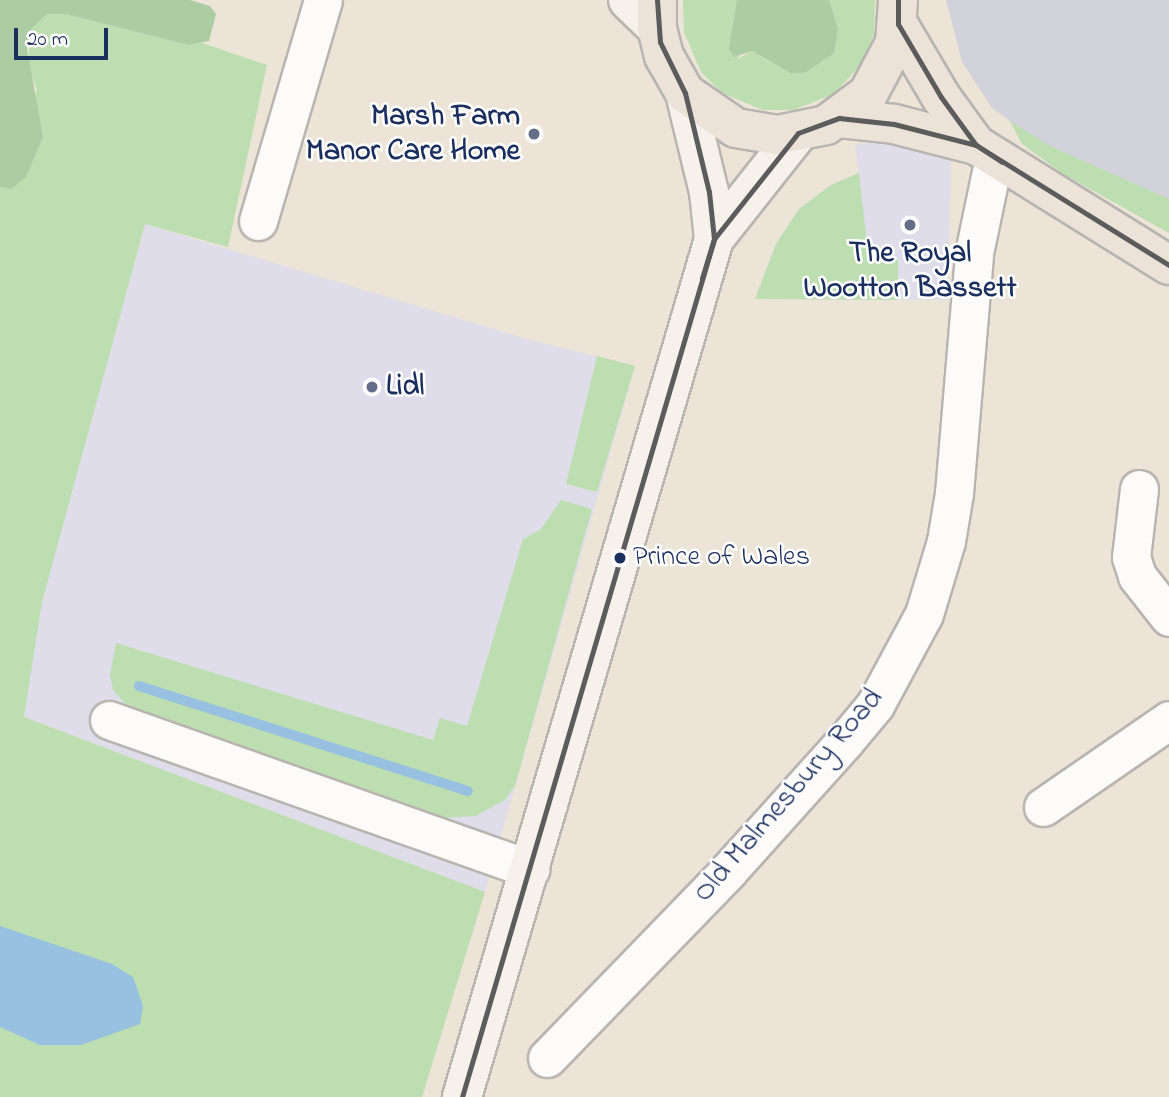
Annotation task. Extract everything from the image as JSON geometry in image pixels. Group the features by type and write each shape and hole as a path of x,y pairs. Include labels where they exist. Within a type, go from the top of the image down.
{"main road":[{"path":"628,0 657,14 664,56 685,93 709,192 714,239"},
{"path":"685,93 736,128 766,134 798,133 839,118 880,79 898,12"},
{"path":"898,12 941,97 985,151"},
{"path":"839,118 894,124 985,151 1169,265"},
{"path":"462,1097 714,239 798,133"}],"street":[{"path":"258,221 323,0"},
{"name":"Old Malmesbury Road","path":"547,1058 728,871 845,741 875,705 924,614 946,541 954,493 985,151"},
{"path":"1139,489 1131,556 1137,576 1169,617"},
{"path":"109,720 530,869"},
{"path":"1043,807 1169,720"}],"shaded area":[{"path":"946,0 1169,0 1169,203 1050,150 992,108 962,62"},
{"path":"889,139 946,154 951,161 948,300 755,299 776,244 799,209 831,185 859,173 855,145"},
{"path":"145,224 530,340 635,366 485,892 24,717 41,602"}],"green space":[{"path":"0,0 190,0 210,6 216,14 209,41 189,45 66,14 47,14 30,30 27,48 43,137 26,177 11,189 0,187"},
{"path":"683,0 737,0 739,59 751,51 790,73 804,73 838,28 829,0 875,0 874,33 864,61 834,94 793,110 763,110 722,93 701,72 684,32"},
{"path":"737,0 829,0 838,28 834,53 804,73 790,73 752,51 734,57 729,49"},
{"path":"47,14 66,14 189,45 202,43 267,65 228,247 145,224 42,602 24,717 485,892 422,1097 0,1097 0,187 11,189 37,90 29,68 29,30"},
{"path":"1010,121 1050,146 1169,199 1169,233 1065,175 1022,144"},
{"path":"859,173 869,261 898,259 898,300 755,299 776,244 799,209 831,185"},
{"path":"597,356 635,366 597,492 566,484"},
{"path":"561,500 592,509 515,786 505,800 475,816 443,818 388,803 136,716 113,690 110,675 116,643 433,740 440,718 467,726 523,539 540,530"}],"water":[{"path":"0,926 112,964 133,977 143,1006 140,1024 81,1045 40,1045 0,1027"}],"waterway":[{"path":"139,686 468,791"}],"transit line":[{"path":"657,0 660,42 685,93 709,192 714,239 702,278"},
{"path":"898,0 898,24 941,97 976,145 1002,162"},
{"path":"462,1097 714,239 798,133 839,118 894,124 976,145 1169,265"}],"place":[{"name":"Marsh Farm Manor Care Home","path":"534,134"},
{"name":"The Royal Wootton Bassett","path":"910,225"},
{"name":"Lidl","path":"372,387"},
{"name":"Prince of Wales","path":"620,558"}]}
